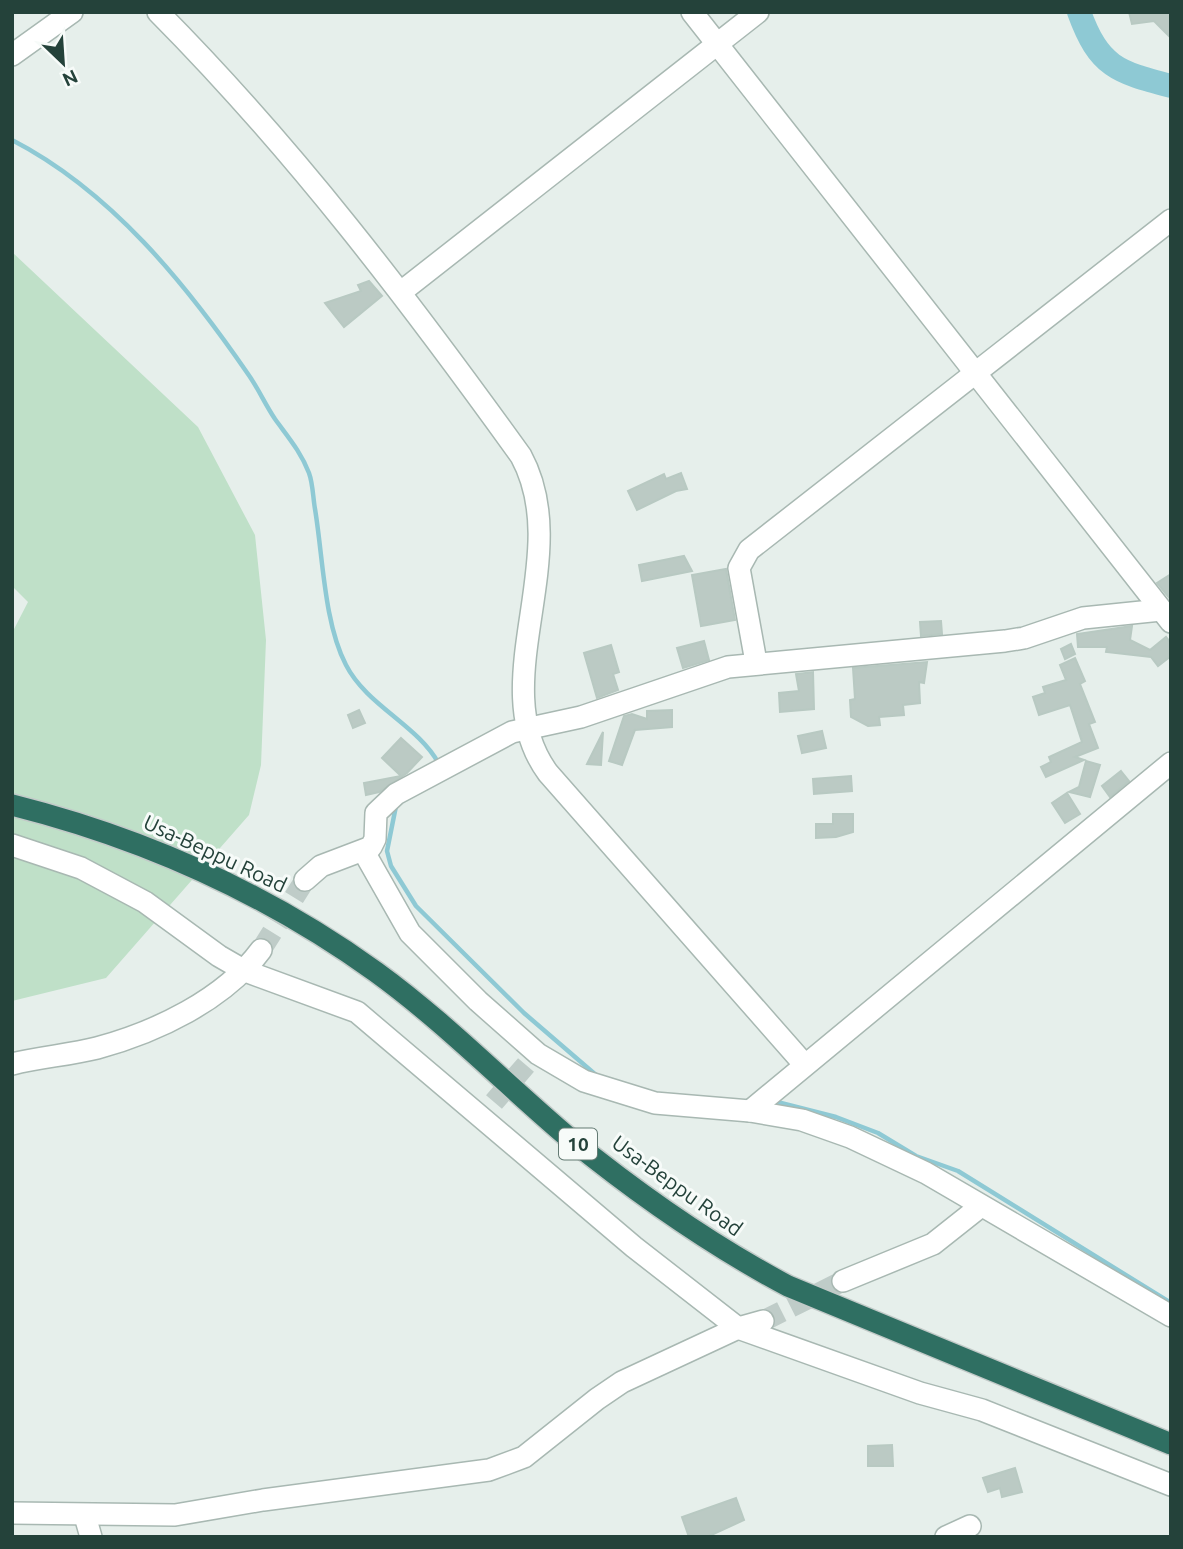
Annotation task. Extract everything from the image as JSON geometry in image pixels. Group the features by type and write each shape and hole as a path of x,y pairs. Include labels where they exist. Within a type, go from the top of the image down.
{"highway":[{"name":"Usa-Beppu Road","path":"12,805 79,823 165,854 237,887 303,923 409,998 621,1179 661,1210 736,1259 800,1291 1171,1444"}],"street":[{"path":"12,55 72,12"},
{"path":"158,12 330,201 401,292 528,470 540,528 535,603 524,668 527,726 533,746 548,773 804,1064"},
{"path":"692,12 974,375 1166,616"},
{"path":"401,292 758,12"},
{"path":"756,662 739,568 741,559 1171,220"},
{"path":"305,880 321,866 363,852 374,839 376,813 384,803 449,764 527,726 581,717 728,667 756,662 1005,641 1024,638 1083,618 1166,616"},
{"path":"750,1111 1171,763"},
{"path":"12,845 81,868 145,902 219,956 245,971 357,1012 488,1110 634,1247 738,1328 920,1393 982,1410 1171,1485"},
{"path":"363,852 410,933 532,1059 632,1098 680,1106 750,1111 802,1120 888,1153 1170,1314"},
{"path":"12,1064 96,1048 130,1038 194,1007 245,971 261,950"},
{"path":"843,1281 933,1244 981,1206"},
{"path":"12,1513 85,1516 175,1515 263,1500 489,1470 524,1457 622,1382 738,1328 763,1321"},
{"path":"85,1516 91,1537"},
{"path":"946,1537 970,1526"}],"green space":[{"path":"12,252 198,427 255,535 266,640 261,765 249,815 106,978 12,1001 12,633 28,602 12,586"}],"building":[{"path":"1129,12 1171,12 1171,38 1154,21 1132,24"},
{"path":"369,281 382,296 344,327 325,303 361,291 358,285"},
{"path":"681,473 687,489 676,491 637,510 628,491 664,474 666,479"},
{"path":"684,556 692,571 642,581 639,565"},
{"path":"726,569 735,620 701,626 692,575"},
{"path":"1171,574 1171,600 1157,583"},
{"path":"941,621 942,634 921,636 920,622"},
{"path":"1132,626 1130,640 1150,650 1166,637 1171,643 1171,656 1158,666 1151,657 1106,652 1107,647 1078,647 1077,634"},
{"path":"704,641 709,660 683,668 677,648"},
{"path":"1071,644 1075,654 1065,659 1061,649"},
{"path":"611,645 619,672 613,674 618,690 597,698 584,653"},
{"path":"1075,658 1085,681 1080,684 1095,722 1089,724 1098,748 1075,757 1084,760 1046,777 1041,767 1051,762 1049,757 1082,742 1070,705 1039,715 1033,697 1045,693 1043,687 1066,680 1060,665"},
{"path":"927,662 924,683 919,682 920,703 903,705 904,715 879,717 880,725 868,726 851,717 850,700 855,699 853,668"},
{"path":"813,672 814,709 780,712 779,693 799,691 796,674"},
{"path":"359,710 365,723 353,728 348,715"},
{"path":"672,710 672,727 635,730 622,765 609,761 624,716 632,714 647,719 647,711"},
{"path":"822,731 826,748 802,753 798,736"},
{"path":"603,732 601,765 587,764"},
{"path":"401,738 422,757 407,773 379,792 366,795 364,783 401,776 382,758"},
{"path":"1086,761 1100,765 1090,797 1069,792 1079,787"},
{"path":"1121,771 1129,781 1110,797 1102,786"},
{"path":"851,776 852,791 814,794 813,779"},
{"path":"1067,793 1080,814 1065,823 1052,803"},
{"path":"833,814 853,814 853,832 836,837 816,838 816,824 833,824"},
{"path":"892,1445 893,1466 868,1466 868,1446"},
{"path":"1015,1468 1022,1492 1002,1497 1000,1488 988,1492 983,1478"},
{"path":"736,1498 744,1520 707,1537 689,1537 682,1517"}],"waterway":[{"path":"1079,12 1094,45 1112,64 1123,71 1171,86"},
{"path":"12,140 82,185 144,242 199,307 248,374 298,451 309,473 329,610 346,665 366,692 419,738 439,764"},
{"path":"396,806 387,851 391,866 416,906 524,1013 596,1075"},
{"path":"771,1104 781,1103 836,1117 878,1133 916,1156 958,1171 1171,1303"}],"tunnel":[{"path":"261,950 305,880"},
{"path":"494,1102 526,1065"},
{"path":"763,1321 843,1281"}]}
